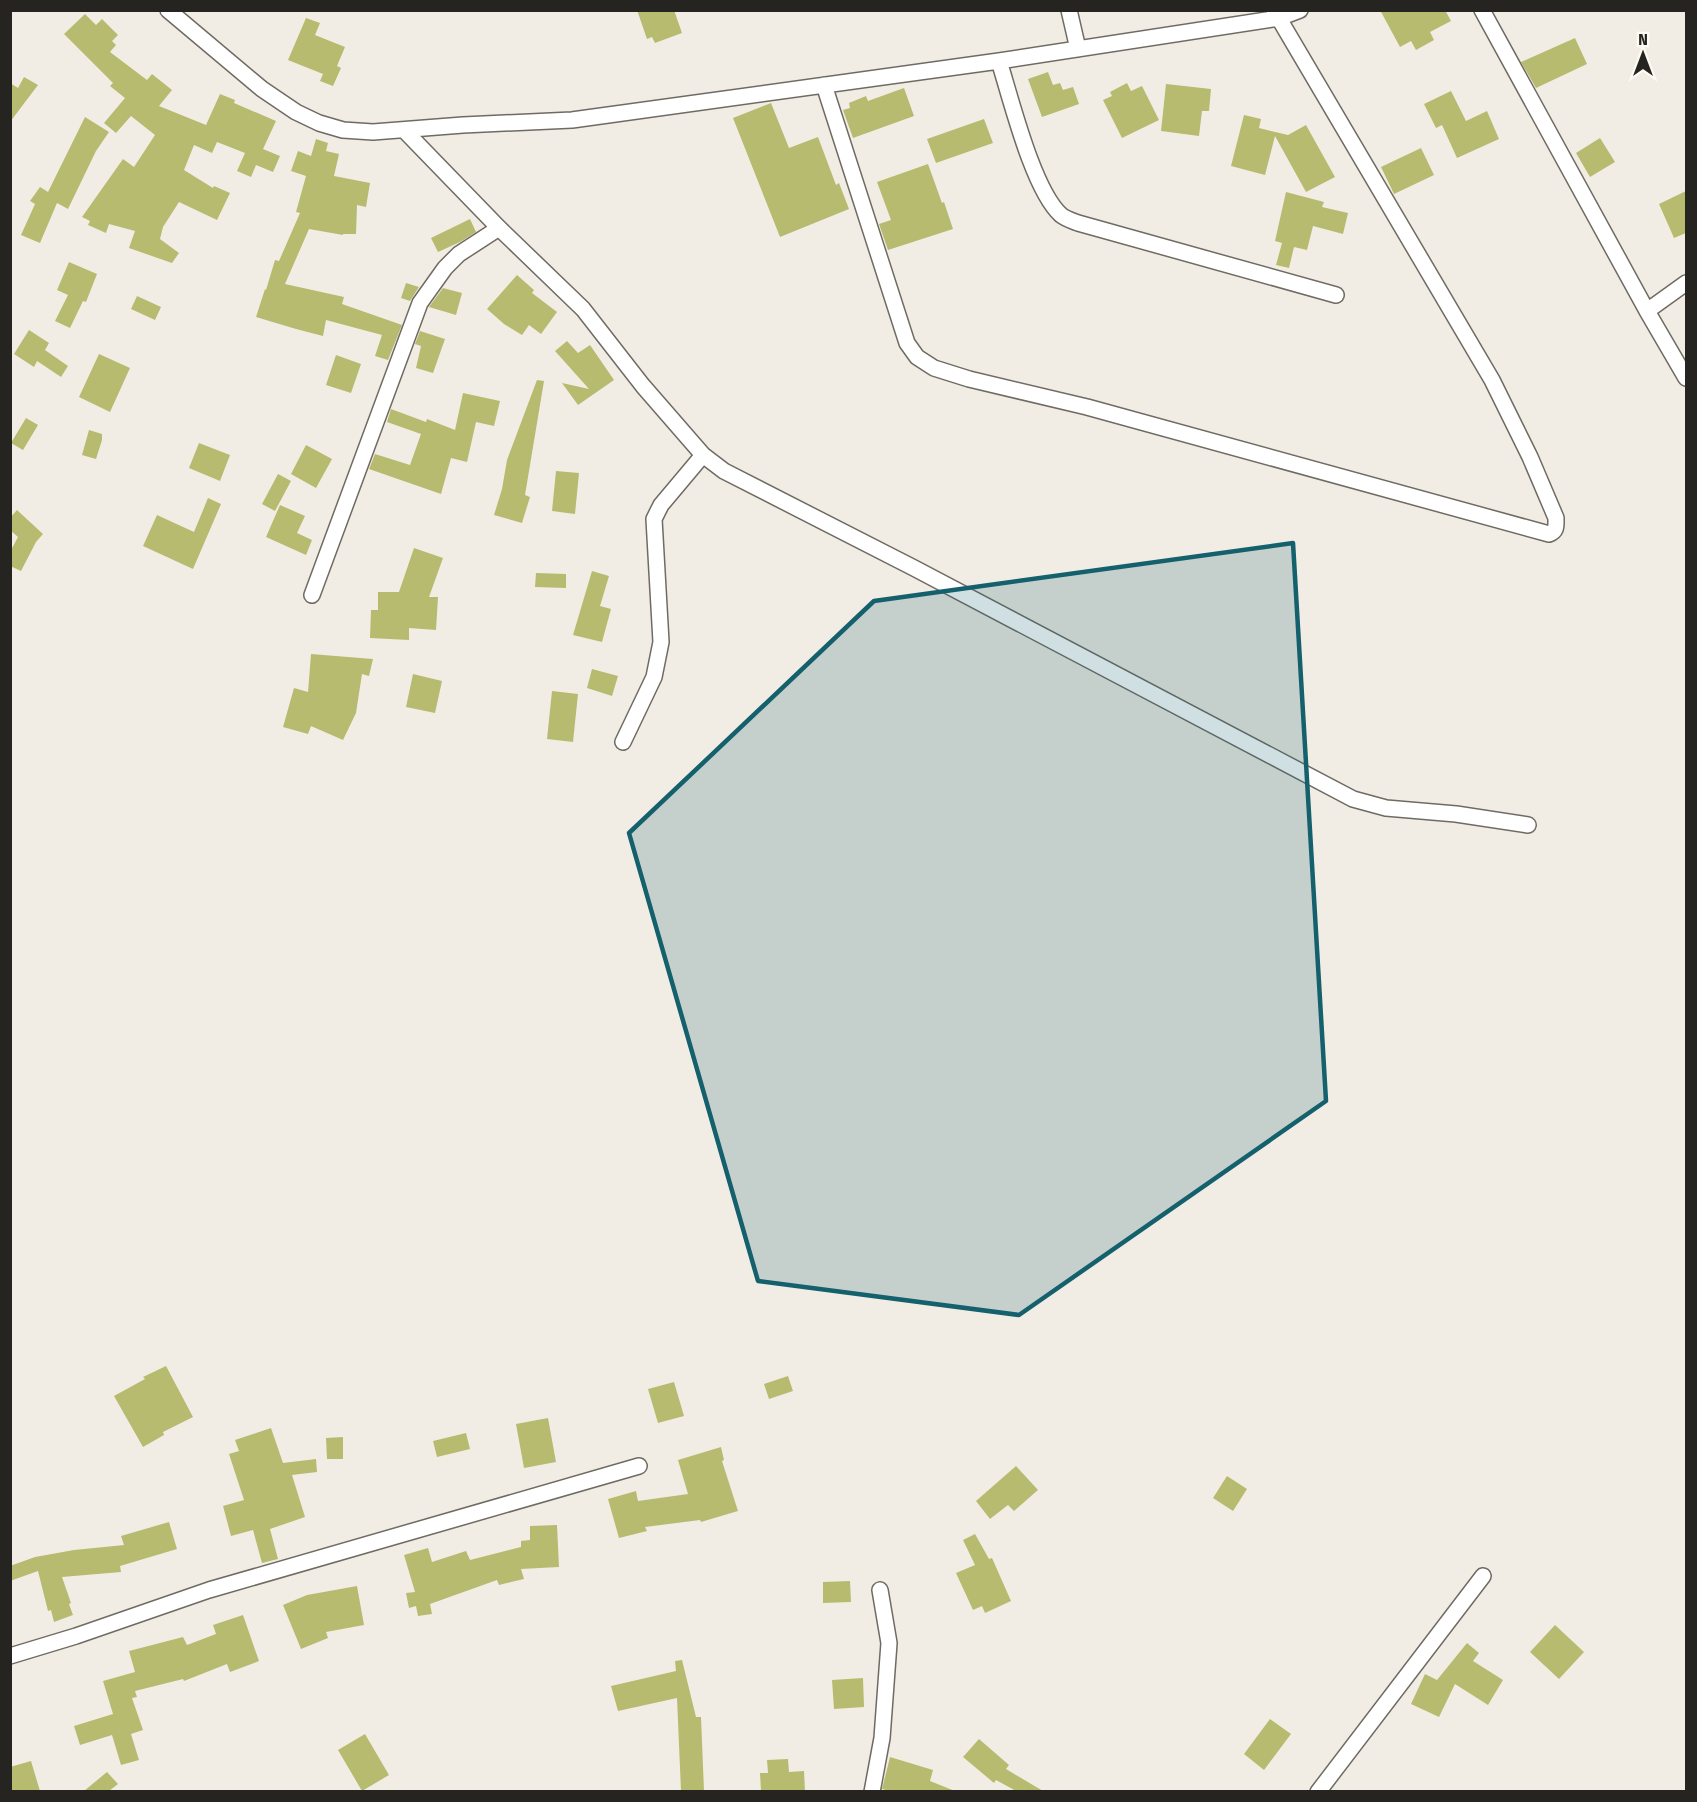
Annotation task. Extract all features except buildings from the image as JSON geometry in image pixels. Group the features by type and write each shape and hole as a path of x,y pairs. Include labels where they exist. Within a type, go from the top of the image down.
{"street":[{"path":"168,10 262,89 296,112 311,120 344,130 373,132 572,120 999,62 1300,10"},
{"path":"1069,10 1078,49"},
{"path":"1482,10 1686,378"},
{"path":"824,85 907,343 917,357 934,368 969,379 1086,407 1549,534 1553,532 1556,529 1556,518 1530,457 1492,380 1276,14"},
{"path":"999,62 1030,159 1044,191 1062,216 1078,223 1336,295"},
{"path":"404,130 499,228 583,309 643,386 703,455 724,471 914,568 1353,799 1386,808 1456,814 1528,825"},
{"path":"312,595 420,303 445,268 459,254 499,228"},
{"path":"1647,311 1686,283"},
{"path":"623,742 654,677 662,642 654,519 661,505 703,455"},
{"path":"10,1656 220,1587 639,1466"},
{"path":"1318,1791 1483,1576"},
{"path":"872,1791 882,1738 889,1643 880,1590"}],"highlighted area":[{"path":"1293,543 1326,1101 1019,1315 758,1281 629,833 874,601"}]}
